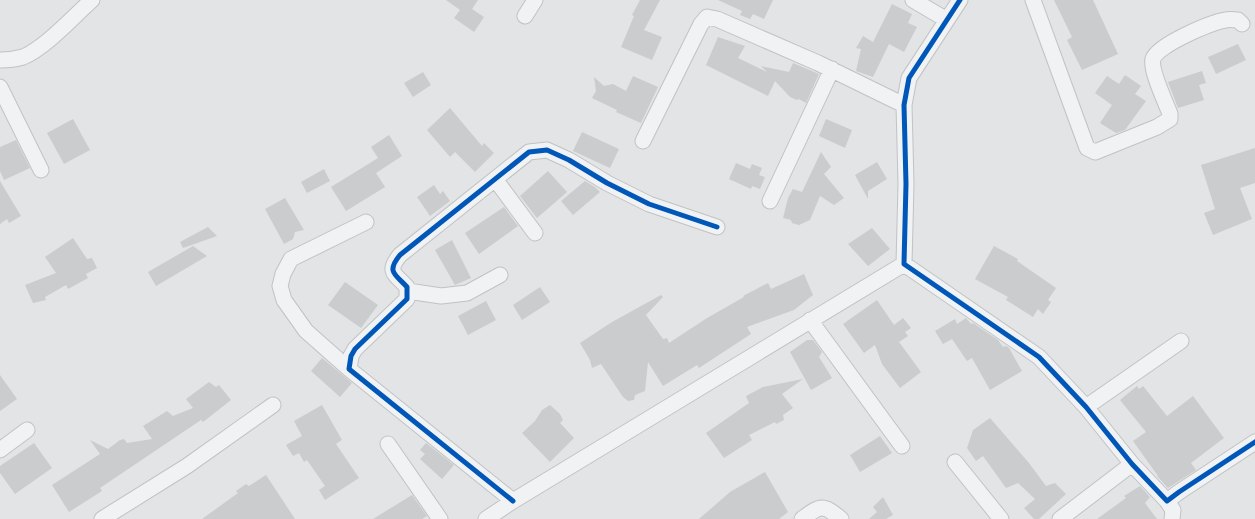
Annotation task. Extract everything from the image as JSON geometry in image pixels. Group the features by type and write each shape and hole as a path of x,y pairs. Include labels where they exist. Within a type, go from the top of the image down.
{"street":[{"path":"0,60 20,58 29,54 92,0"},
{"path":"525,16 535,0"},
{"path":"913,0 947,20"},
{"path":"904,264 906,184 904,105 909,78 960,0"},
{"path":"1033,0 1085,142 1090,150 1095,152 1157,127 1170,119 1170,114 1154,70 1153,60 1157,53 1166,46 1213,24 1228,19 1238,20 1242,24"},
{"path":"643,141 701,24 707,17 717,18 904,105"},
{"path":"770,201 832,70"},
{"path":"0,87 41,170"},
{"path":"350,369 351,356 355,349 407,299 408,291 405,285 394,273 392,267 394,262 400,255 529,152 547,150 649,204 717,227"},
{"path":"495,179 535,233"},
{"path":"366,222 291,259 283,274 280,286 284,300 306,331 513,501"},
{"path":"486,519 904,264"},
{"path":"904,264 1038,357 1086,407 1132,464 1167,502 1173,510 1172,519"},
{"path":"408,291 442,296 467,293 500,275"},
{"path":"810,320 902,446"},
{"path":"1086,407 1181,340"},
{"path":"102,519 187,466 273,405"},
{"path":"0,450 27,430"},
{"path":"1167,502 1179,492 1255,442"},
{"path":"388,444 440,519"},
{"path":"956,462 1002,519"},
{"path":"1060,519 1132,464"},
{"path":"802,519 822,507 827,508 840,519"}],"building":[{"path":"446,0 478,0 472,9 484,17 474,32 454,18 460,10"},
{"path":"640,0 660,0 644,30 662,37 652,60 621,47 634,16 632,15"},
{"path":"718,0 773,0 764,19 753,14 750,19 740,15 742,11"},
{"path":"1054,0 1093,0 1118,54 1082,70 1067,40 1072,37"},
{"path":"892,4 912,14 908,23 917,27 904,52 889,44 873,77 856,71 861,49 856,48 863,36 873,42"},
{"path":"718,37 745,46 738,58 767,72 761,66 789,72 793,63 819,74 806,103 790,97 775,81 768,96 706,65"},
{"path":"1238,44 1246,60 1216,74 1208,57"},
{"path":"1202,71 1206,83 1199,85 1204,100 1178,108 1168,82"},
{"path":"423,72 431,85 413,97 404,83"},
{"path":"1125,75 1141,86 1135,94 1146,101 1125,130 1116,133 1100,123 1112,105 1095,93 1107,76 1119,84"},
{"path":"633,76 658,87 641,123 616,112 617,110 592,98 596,91 594,77 604,86 613,84 626,91"},
{"path":"450,108 482,146 484,143 494,153 475,172 455,152 450,157 427,130"},
{"path":"73,119 90,150 64,164 47,133"},
{"path":"826,119 852,130 845,148 819,136"},
{"path":"582,132 619,149 610,168 573,151"},
{"path":"389,135 402,156 376,173 385,187 346,211 331,187 378,158 371,147"},
{"path":"16,140 30,168 4,180 0,171 0,147"},
{"path":"1255,148 1255,183 1240,188 1252,219 1213,235 1204,213 1215,209 1201,165"},
{"path":"821,152 831,167 824,174 844,198 834,205 820,196 810,220 799,225 792,223 791,220 783,218 788,198 793,189 802,192"},
{"path":"877,162 887,179 868,191 868,199 855,175"},
{"path":"736,163 750,169 752,164 762,168 759,175 765,177 760,189 752,186 751,189 729,179"},
{"path":"324,169 330,181 307,193 301,182"},
{"path":"548,171 567,192 537,218 520,196"},
{"path":"0,181 21,216 9,223 7,219 0,224"},
{"path":"585,181 600,192 573,215 561,201"},
{"path":"434,185 440,194 443,191 450,201 430,216 417,197"},
{"path":"285,198 304,230 295,232 293,239 284,244 265,209"},
{"path":"504,207 518,226 479,254 465,233"},
{"path":"208,227 217,236 183,248 180,242"},
{"path":"872,228 890,249 868,266 848,244"},
{"path":"73,238 87,259 92,258 97,268 86,274 88,278 68,289 66,285 45,297 46,300 33,303 25,285 56,273 45,257"},
{"path":"452,240 471,278 455,285 435,250"},
{"path":"193,246 207,256 156,286 148,272"},
{"path":"994,246 1018,259 1017,261 1056,288 1048,300 1051,302 1043,314 1038,309 1033,317 1006,300 1008,297 975,279"},
{"path":"804,274 813,295 794,310 747,327 751,334 699,368 697,365 663,386 648,362 645,391 635,395 634,400 628,401 623,397 601,364 592,368 590,360 580,343 612,322 661,295 663,297 646,315 663,339 667,338 669,343 743,296 768,283 771,289"},
{"path":"345,282 378,305 361,328 328,305"},
{"path":"540,287 550,302 522,320 513,305"},
{"path":"877,300 894,325 903,318 911,328 905,332 908,336 899,342 921,372 900,388 882,364 875,345 864,353 843,324"},
{"path":"486,301 496,320 468,335 458,316"},
{"path":"966,318 971,324 973,323 998,340 1003,347 1009,348 1022,371 990,390 972,358 967,361 952,339 943,344 935,331 955,319 957,324"},
{"path":"807,340 813,340 822,352 819,357 832,378 811,390 790,352"},
{"path":"322,358 352,383 340,397 311,371"},
{"path":"0,375 17,399 0,411"},
{"path":"803,379 782,394 793,408 783,415 784,420 776,424 775,422 749,435 752,440 724,458 706,433 749,403 746,396 763,387"},
{"path":"209,382 216,387 219,385 231,400 203,422 201,420 100,488 102,491 69,512 52,485 100,454 90,440 108,449 124,439 127,443 152,439 143,426 167,411 173,416 193,408 186,399"},
{"path":"1137,386 1139,389 1143,386 1167,416 1193,396 1224,438 1191,463 1196,470 1168,488 1157,476 1133,441 1146,432 1120,400"},
{"path":"322,405 342,440 336,444 359,478 325,500 319,490 325,486 307,460 304,462 299,453 293,456 286,445 302,436 294,421"},
{"path":"550,405 560,414 563,420 560,423 574,438 550,462 522,433 535,421 542,410"},
{"path":"990,418 1046,486 1055,483 1066,494 1039,519 1034,519 1024,508 1035,499 1018,483 1006,488 983,456 976,461 967,448 973,430"},
{"path":"880,436 892,453 860,472 850,455"},
{"path":"34,443 52,468 15,494 0,473 0,466"},
{"path":"426,443 454,465 442,479 420,459 425,454 420,450"},
{"path":"765,472 788,512 779,519 699,519 730,492"},
{"path":"266,475 295,519 202,519 238,493 236,491 246,484 249,486"},
{"path":"1140,486 1150,497 1145,503 1157,519 1097,519 1126,498 1124,496"},
{"path":"412,495 427,516 422,519 373,519"},
{"path":"883,497 893,515 886,519 869,519 877,512 873,507"}],"cycle path":[{"path":"960,0 909,78 904,105 906,184 904,264 1039,357 1086,407 1132,464 1167,501 1255,442"},
{"path":"513,501 349,369 351,356 355,349 407,299 407,287 396,276 393,269 400,255 529,152 547,150 649,204 717,227"}]}
